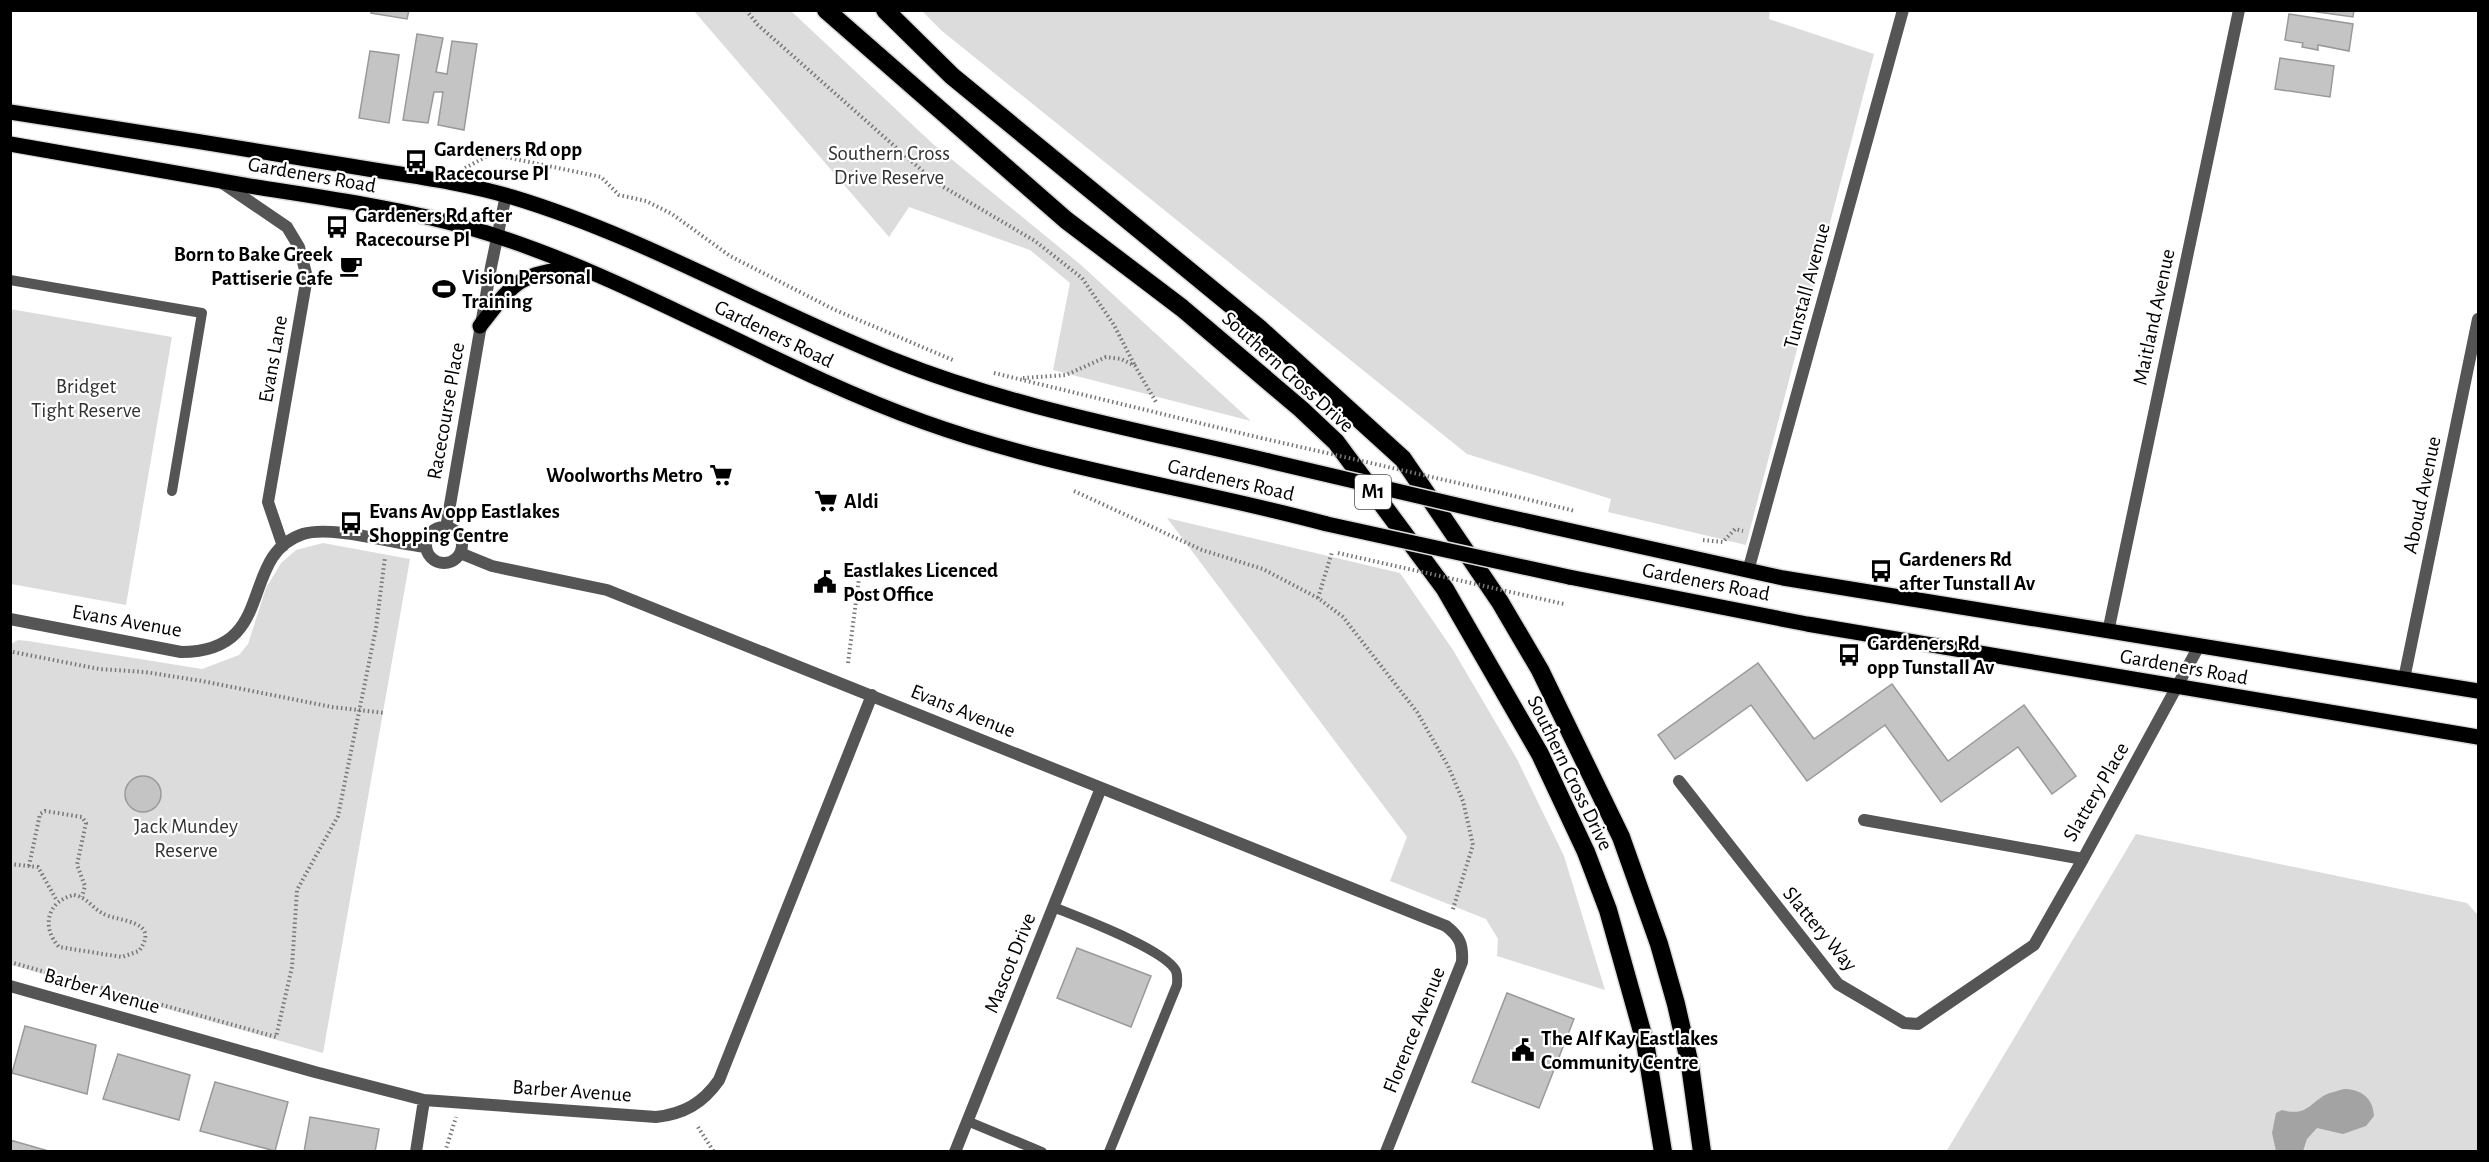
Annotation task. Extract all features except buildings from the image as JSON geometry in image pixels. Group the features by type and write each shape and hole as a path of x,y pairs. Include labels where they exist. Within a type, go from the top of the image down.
{"highway":[{"name":"Southern Cross Drive","path":"826,10 1066,220 1182,308 1301,409 1336,442 1438,580 1540,754 1586,852 1608,910 1645,1042 1663,1152"},
{"name":"Southern Cross Drive","path":"885,10 952,76 1259,328 1403,459 1500,602 1540,670 1621,837 1676,1004 1690,1065 1702,1152"}],"main road":[{"name":"Gardeners Road","path":"10,112 318,161 507,195 592,224 670,257 823,330 947,380 1004,398 1269,461 1748,571 2478,691"},
{"name":"Gardeners Road","path":"10,144 405,212 497,237 621,283 836,386 926,423 1032,456 1569,577 1807,624 2478,737"},
{"path":"480,326 507,291 521,279 541,273 580,267"}],"street":[{"name":"Tunstall Avenue","path":"1748,571 1904,10"},
{"name":"Maitland Avenue","path":"2108,632 2239,10"},
{"name":"Evans Lane","path":"219,180 287,227 299,247 307,277 268,502 283,546"},
{"name":"Racecourse Place","path":"446,528 480,326 507,195"},
{"name":"Aboud Avenue","path":"2404,679 2478,319"},
{"path":"446,528 459,537 460,553 452,561 441,563 431,557 426,547 431,533 446,528"},
{"name":"Evans Avenue","path":"10,619 181,652 199,652 229,640 246,622 267,567 283,546 304,534 319,532 426,547"},
{"name":"Evans Avenue","path":"460,553 492,566 607,590 1446,926"},
{"name":"Slattery Place","path":"1864,820 2083,859 2199,646"},
{"name":"Barber Avenue","path":"10,986 315,1072 424,1100 656,1117 672,1115 686,1110 708,1096 719,1080 872,695"},
{"name":"Slattery Way","path":"1679,781 1838,984 1904,1023 1918,1024 2034,945 2083,859"},
{"name":"Mascot Drive","path":"955,1152 1101,788"},
{"name":"Florence Avenue","path":"1386,1152 1435,1035 1462,962 1463,948 1459,936 1446,926"},
{"path":"416,1152 424,1100"}],"lane":[{"path":"10,280 202,313 172,491"},
{"path":"1053,907 1113,931 1168,962 1177,977 1177,985 1109,1152"},
{"path":"968,1121 1042,1152"}],"path":[{"path":"746,10 758,25 935,182 1035,241 1082,278 1114,325 1156,402"},
{"path":"462,170 491,154 601,177 620,195 646,201 672,214 729,256 833,309 965,365"},
{"path":"1020,378 1066,375 1106,357 1121,359 1135,366"},
{"path":"989,372 1584,513"},
{"path":"1074,491 1202,549 1263,569 1318,598 1343,617 1417,712 1448,766 1463,801 1473,845 1446,926"},
{"name":"Gardeners Road","path":"1692,537 1723,542 1735,529 1758,535"},
{"path":"1318,598 1332,552"},
{"path":"1338,553 1564,604"},
{"path":"10,962 276,1037 292,967 297,890 338,816 376,628 385,557"},
{"path":"848,663 859,578"},
{"path":"13,652 99,669 145,672 332,706 385,713"},
{"path":"29,866 40,814 45,811 82,817 86,823 77,865 85,886 82,897"},
{"path":"10,864 38,867 57,902"},
{"path":"74,895 82,897 102,914 137,924 143,930 144,938 139,951 122,957 59,946 49,932 48,921 57,902 74,895"},
{"path":"445,1152 456,1117"},
{"path":"698,1127 714,1152"}],"green space":[{"path":"1770,10 1769,19 1874,54 1746,545 1608,512 1611,499 1467,454 942,31 922,11"},
{"name":"Southern Cross Drive Reserve","path":"694,11 791,11 933,144 1081,265 1251,421 1053,370 1070,283 1030,250 909,207 889,237"},
{"name":"Bridget Tight Reserve","path":"10,309 172,337 126,605 11,584"},
{"path":"1167,518 1400,573 1453,650 1517,759 1564,856 1605,990 1497,956 1498,939 1486,919 1390,881 1407,837"},
{"name":"Jack Mundey Reserve","path":"323,543 410,559 323,1053 11,965 11,644 18,640 28,641 202,669 239,655 248,644 266,588 281,563 296,550"},
{"path":"2136,834 2467,903 2478,915 2478,1151 1946,1152"}],"shaded area":[{"path":"2344,1089 2361,1093 2369,1100 2374,1116 2366,1126 2343,1134 2317,1128 2307,1139 2303,1151 2276,1151 2272,1133 2276,1113 2282,1110 2301,1111 2325,1095"}],"place":[{"name":"Gardeners Rd opp Racecourse Pl","path":"416,161"},
{"name":"Gardeners Rd after Racecourse Pl","path":"337,227"},
{"name":"Born to Bake Greek Pattiserie Cafe","path":"351,266"},
{"name":"Vision Personal Training","path":"444,289"},
{"name":"Woolworths Metro","path":"721,475"},
{"name":"Aldi","path":"826,501"},
{"name":"Evans Av opp Eastlakes Shopping Centre","path":"351,523"},
{"name":"Gardeners Rd after Tunstall Av","path":"1881,571"},
{"name":"Eastlakes Licenced Post Office","path":"825,582"},
{"name":"Gardeners Rd opp Tunstall Av","path":"1849,655"},
{"name":"The Alf Kay Eastlakes Community Centre","path":"1523,1050"}]}
